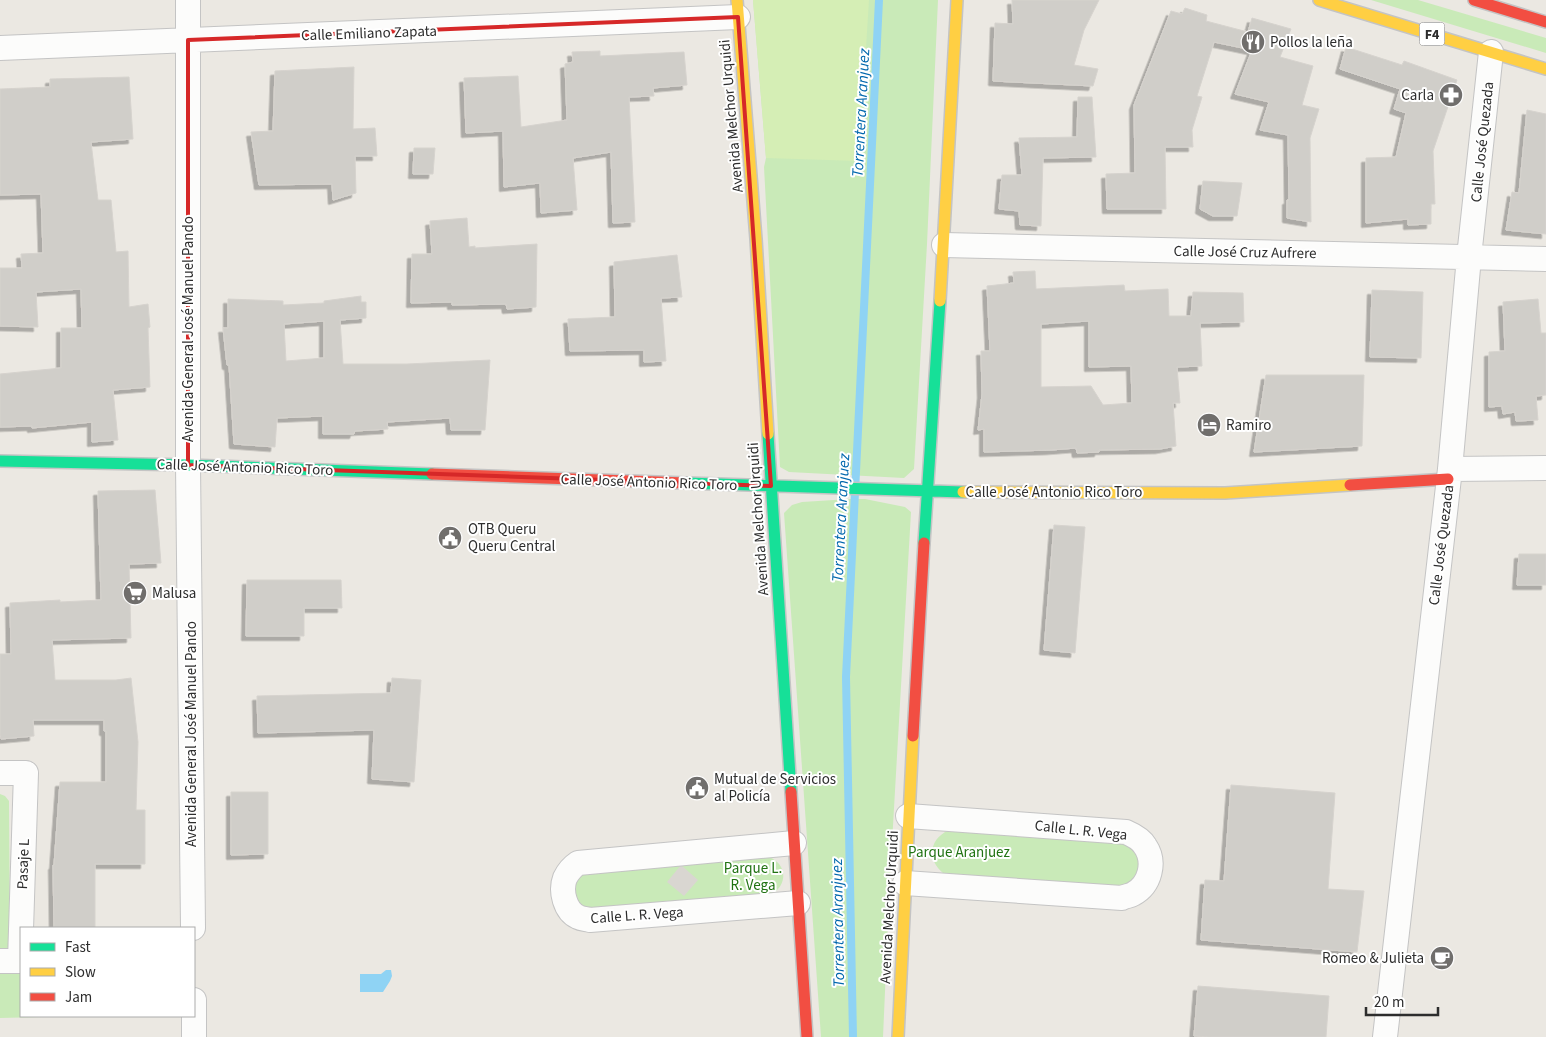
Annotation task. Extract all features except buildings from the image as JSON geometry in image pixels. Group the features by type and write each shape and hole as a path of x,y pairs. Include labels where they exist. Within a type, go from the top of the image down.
{"main road":[{"name":"Avenida Melchor Urquidi","path":"898,1037 908,816 944,245 957,0"},
{"name":"F4","path":"1319,0 1546,69"},
{"path":"1474,0 1546,22"},
{"name":"Avenida Melchor Urquidi","path":"737,9 756,239 807,1037"},
{"name":"Calle José Antonio Rico Toro","path":"0,461 188,465 927,492 1225,493 1449,474"}],"street":[{"name":"Avenida General José Manuel Pando","path":"188,0 188,465 193,927"},
{"name":"Calle Emiliano Zapata","path":"0,48 188,40 737,9"},
{"name":"Calle José Quezada","path":"1385,1037 1449,474 1469,257 1491,52"},
{"name":"Calle José Cruz Aufrere","path":"944,245 1546,259"},
{"name":"Calle José Antonio Rico Toro","path":"1449,474 1546,468"},
{"name":"Pasaje L","path":"0,773 26,773 21,927"},
{"name":"Calle L. R. Vega","path":"905,883 1122,898 1133,894 1142,887 1148,878 1151,866 1150,855 1145,844 1137,837 1126,832 908,816"},
{"name":"Calle L. R. Vega","path":"794,843 578,863 567,874 563,890 565,901 570,910 578,918 590,920 798,903"},
{"name":"Pasaje L","path":"0,961 20,961"},
{"path":"194,1017 194,1037"}],"highlighted area":[{"path":"738,17 771,486 188,465 188,40"}],"green space":[{"path":"753,0 938,0 914,469 904,478 789,472 780,467 764,167 766,158"},
{"path":"753,0 869,0 859,161 766,158"},
{"path":"1371,0 1418,0 1546,38 1546,53"},
{"path":"865,499 905,507 911,512 883,1037 821,1037 784,513 792,505 802,502"},
{"path":"0,794 9,801 10,946 3,951 0,951"},
{"name":"Parque Aranjuez","path":"949,830 1124,842 1135,852 1139,864 1133,878 1120,886 947,876 936,865 932,852 937,840"},
{"name":"Parque L. R. Vega","path":"769,857 779,864 783,874 781,885 772,894 585,909 574,902 572,878 576,873"},
{"path":"0,973 20,973 20,1017 42,1017 0,1018"}],"shaded area":[{"path":"681,865 698,880 684,896 667,882"}],"water":[{"path":"386,970 391,970 392,976 383,992 360,992 360,974 381,974"}],"waterway":[{"name":"Torrentera Aranjuez","path":"853,1037 846,677 879,0"}],"traffic: fast":[{"path":"924,543 940,301"},
{"path":"768,434 791,792"},
{"path":"0,461 188,465 432,474"},
{"path":"686,483 963,492"}],"traffic: slow":[{"path":"737,0 756,239 768,434"},
{"path":"940,301 957,0"},
{"path":"1319,0 1546,69"},
{"path":"963,492 1225,493 1350,485"},
{"path":"898,1037 913,736"}],"traffic: jam":[{"path":"1474,0 1546,22"},
{"path":"432,474 686,483"},
{"path":"1350,485 1448,479"},
{"path":"913,736 924,543"},
{"path":"791,792 807,1037"}],"place":[{"name":"Pollos la leña","path":"1253,42"},
{"name":"Carla","path":"1451,95"},
{"name":"Ramiro","path":"1209,425"},
{"name":"OTB Queru Queru Central","path":"450,538"},
{"name":"Malusa","path":"135,593"},
{"name":"Mutual de Servicios al Policía","path":"697,788"},
{"name":"Romeo & Julieta","path":"1442,958"}]}
